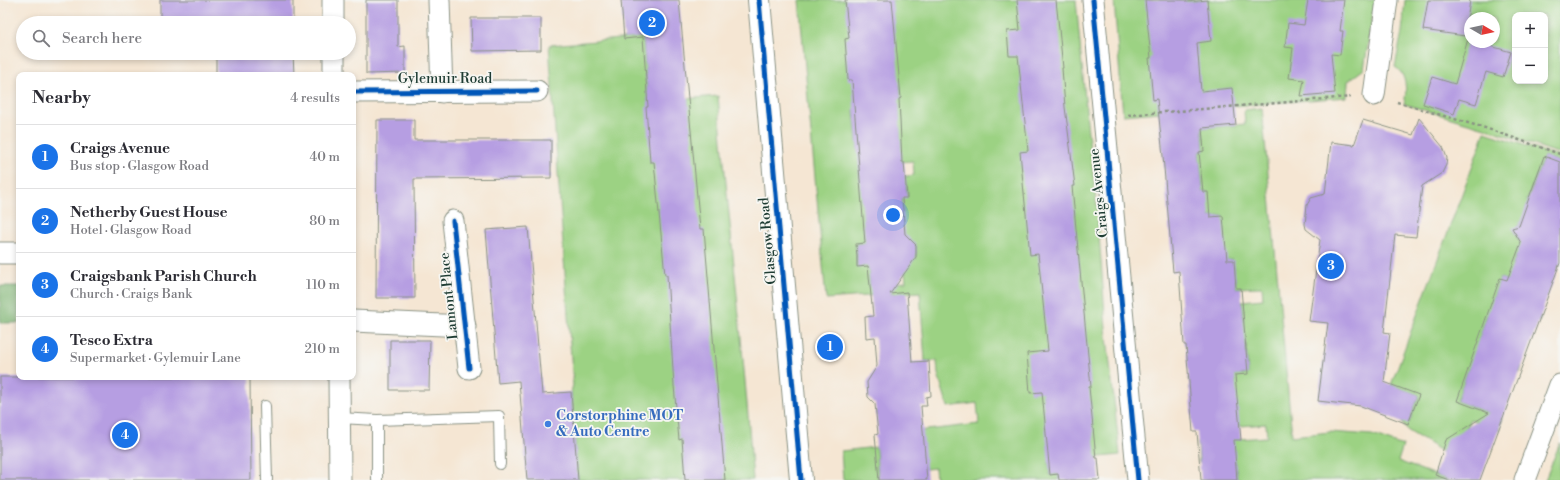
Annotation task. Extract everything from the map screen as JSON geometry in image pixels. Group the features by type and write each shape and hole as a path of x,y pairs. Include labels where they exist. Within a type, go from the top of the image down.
{"main road":[{"name":"Glasgow Road","path":"759,0 801,480"}],"street":[{"path":"333,0 333,16"},
{"name":"Gylemuir Road","path":"439,0 442,92"},
{"name":"Craigs Avenue","path":"1093,0 1138,480"},
{"path":"1374,95 1387,0"},
{"path":"334,60 334,72"},
{"name":"Gylemuir Road","path":"356,92 536,91"},
{"name":"Lamont Place","path":"453,221 469,368"},
{"path":"0,254 16,253"},
{"name":"Lamont Place","path":"356,321 465,326"},
{"path":"339,380 340,480"},
{"path":"1525,480 1560,385"}],"lane":[{"path":"265,406 267,480"},
{"path":"339,418 377,420 499,416 500,464"},
{"path":"377,420 377,480"}],"path":[{"path":"1103,117 1374,95 1486,128 1560,154"}],"green space":[{"path":"799,0 1076,0 1088,132 1097,208 1106,328 1120,455 1049,462 1050,475 1058,474 1059,480 936,480 935,468 926,469 901,433 979,424 977,403 948,407 938,374 937,361 925,361 920,292 826,299","holes":["900,85 901,98 893,99 897,149 858,152 854,110 880,108","913,161 914,175 900,177 899,162","900,177 906,184 907,197 902,198 903,213","856,244 916,245 916,257 912,262 904,263 906,282 870,285 868,266 857,266"]},
{"path":"1114,0 1375,0 1364,69 1348,81 1347,97 1123,115"},
{"path":"1405,0 1560,0 1560,154 1485,128 1404,104 1406,89 1404,79 1399,70 1395,67 1402,32"},
{"path":"643,37 648,102 718,96 753,480 578,480 571,392 573,385 549,45"},
{"path":"1262,108 1292,436 1330,432 1372,435 1403,446 1398,461 1448,480 1237,480 1235,460 1199,463 1198,442 1267,437 1266,424 1240,426 1225,388 1190,390 1189,378 1248,374 1246,344 1218,345 1216,323 1244,321 1242,301 1263,299 1262,287 1236,288 1233,260 1211,261 1223,216 1196,218 1208,192 1203,192 1199,152 1204,151 1202,128 1245,124 1244,110"},
{"path":"1485,132 1560,157 1560,162 1544,156 1527,201 1536,204 1524,224 1516,227 1514,232 1519,240 1529,244 1526,252 1560,264 1557,270 1516,256 1512,266 1520,269 1515,283 1500,278 1493,299 1541,316 1539,322 1497,306 1487,315 1479,339 1493,344 1489,354 1522,366 1520,373 1492,363 1469,367 1457,401 1503,418 1499,430 1470,419 1463,438 1445,453 1410,432 1401,421 1409,423 1419,395 1391,385"},
{"path":"0,286 16,286 16,323 0,323"},
{"path":"1560,443 1560,480 1545,480"},
{"path":"876,447 878,480 843,480 841,451"}],"building":[{"path":"160,0 293,0 293,16 160,16"},
{"path":"366,0 398,0 398,47 405,46 405,73 366,74"},
{"path":"621,0 679,0 700,229 704,229 725,480 685,480 682,439 679,440 674,386 667,275 665,275 654,162 650,162 643,37 624,39"},
{"path":"845,0 892,0 901,98 899,99 902,162 904,162 907,198 902,198 905,234 916,245 916,257 890,294 907,292 912,362 929,361 931,396 926,397 927,406 921,406 927,480 879,480 875,435 878,434 875,404 868,397 867,382 877,366 875,337 866,338 865,317 873,316 868,266 857,267 856,244 865,243 852,80 848,80 845,39 849,38"},
{"path":"1017,0 1056,0 1063,68 1065,107 1075,186 1072,186 1091,387 1089,387 1096,458 1098,458 1100,480 1059,480 1058,474 1050,475 1042,392 1030,393 1027,353 1048,351 1038,254 1030,255 1020,152 1028,151 1018,56 1009,56 1007,31 1020,30"},
{"path":"1145,0 1186,0 1186,2 1207,0 1211,41 1197,43 1201,91 1232,88 1236,125 1202,128 1204,151 1199,152 1203,192 1208,192 1210,217 1223,216 1227,260 1234,260 1236,288 1241,288 1248,374 1235,375 1241,440 1234,440 1237,480 1201,480 1197,432 1193,432 1186,345 1184,345 1179,271 1173,272 1157,99 1153,100 1149,58 1151,58"},
{"path":"1308,0 1344,0 1340,31 1343,31 1340,55 1331,54 1335,93 1301,96 1304,80 1289,78 1293,48 1285,47 1288,23 1304,25"},
{"path":"1428,0 1470,0 1468,12 1464,12 1464,36 1423,30"},
{"path":"471,18 541,18 541,50 472,51"},
{"path":"1465,48 1497,48 1511,52 1503,77 1486,72 1476,104 1459,99 1454,114 1423,104 1432,77 1455,84"},
{"path":"216,60 293,60 294,72 216,72"},
{"path":"1419,118 1443,147 1447,158 1446,165 1442,173 1422,186 1416,237 1395,235 1384,332 1390,333 1384,382 1419,395 1408,424 1361,406 1318,401 1328,323 1309,321 1320,240 1306,229 1305,224 1307,205 1311,198 1325,194 1331,142 1354,145 1363,120 1413,135"},
{"path":"377,120 414,120 414,140 551,140 551,178 414,179 415,298 376,298"},
{"path":"1544,156 1560,162 1560,263 1480,480 1449,480 1435,475 1446,440 1489,413 1457,401 1500,278 1507,280 1521,243 1512,228 1519,226"},
{"path":"528,227 542,394 571,392 578,480 527,480 519,381 498,383 486,230"},
{"path":"390,340 430,340 429,390 390,390"},
{"path":"0,377 16,377 16,380 250,380 251,480 0,480"}],"cycle path":[{"path":"759,0 801,480"},
{"path":"1093,0 1138,480"},
{"path":"356,92 537,91"},
{"path":"453,221 469,368"}],"place":[{"name":"Netherby Guest House","path":"652,23"},
{"name":"Craigsbank Parish Church","path":"1331,266"},
{"name":"Craigs Avenue","path":"830,347"},
{"name":"Corstorphine MOT & Auto Centre","path":"548,424"},
{"name":"Tesco Extra","path":"125,435"}]}
